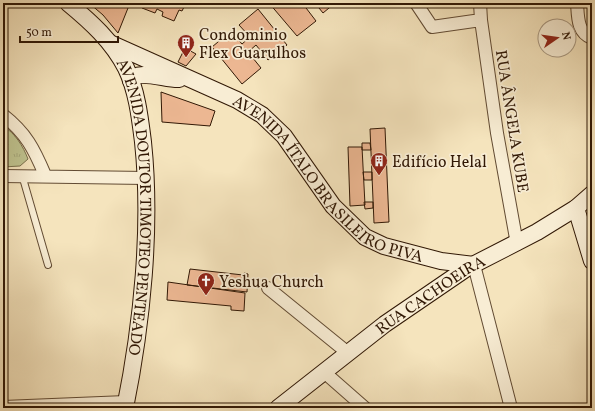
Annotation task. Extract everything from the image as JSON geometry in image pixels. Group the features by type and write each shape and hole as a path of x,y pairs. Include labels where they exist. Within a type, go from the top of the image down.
{"main road":[{"name":"AVENIDA DOUTOR TIMOTEO PENTEADO","path":"68,3 112,44 131,81 140,120 146,178 142,286 134,361 125,405"},
{"name":"AVENIDA ÍTALO BRASILEIRO PIVA","path":"112,44 237,100 262,115 284,136 333,206 366,237 384,246 442,261 474,264"},
{"name":"AVENIDA ÍTALO BRASILEIRO PIVA","path":"131,81 135,76 142,74 172,80 186,78"},
{"name":"RUA CACHOEIRA","path":"278,408 385,324 474,264 517,244 576,208 592,194"},
{"path":"576,208 592,261"}],"street":[{"path":"416,3 431,22 432,27 481,20"},
{"name":"RUA ÂNGELA KUBE","path":"480,3 481,20 497,133 517,244"},
{"path":"576,3 579,24 582,31 592,38"},
{"path":"3,115 17,126 32,145 45,175"},
{"path":"3,176 45,175 146,178"},
{"path":"474,264 511,408"},
{"path":"268,288 348,353"},
{"path":"324,372 365,408"},
{"path":"3,406 125,405"}],"lane":[{"path":"22,175 48,265"}],"green space":[{"path":"3,126 15,136 26,154 28,159 20,166 3,167"}],"building":[{"path":"89,3 130,3 118,33 103,15"},
{"path":"144,3 182,3 185,5 182,11 179,10 174,21 162,16 163,12 157,9 155,13 142,8"},
{"path":"269,3 304,3 303,4 316,21 297,36"},
{"path":"315,3 335,3 323,13"},
{"path":"258,9 287,45 268,60 256,45 248,52 261,68 242,84 212,47 231,31 242,44 250,37 239,25"},
{"name":"Condominio Flex Guarulhos","path":"185,48 196,54 186,66 178,62"},
{"path":"161,92 215,111 210,126 162,122"},
{"name":"Edifício Helal","path":"385,128 389,222 374,223 370,129"},
{"path":"362,143 370,143 371,150 362,150"},
{"path":"348,147 362,147 365,205 350,206"},
{"path":"363,172 372,172 372,180 364,180"},
{"path":"364,202 373,202 373,208 365,209"},
{"path":"190,269 243,275 244,273 248,274 247,292 187,285"},
{"name":"Yeshua Church","path":"168,282 245,293 244,311 231,310 231,306 167,300"}],"place":[{"name":"Condominio Flex Guarulhos","path":"186,58"},
{"name":"Edifício Helal","path":"379,176"},
{"name":"Yeshua Church","path":"206,296"}]}
